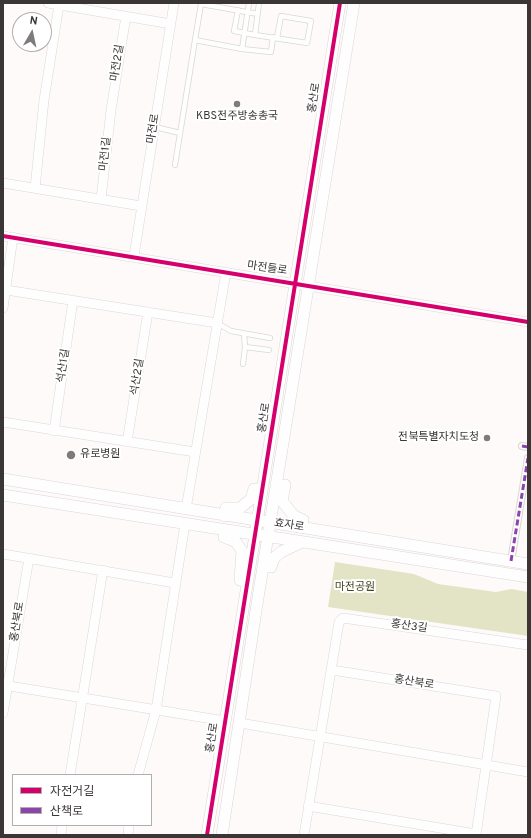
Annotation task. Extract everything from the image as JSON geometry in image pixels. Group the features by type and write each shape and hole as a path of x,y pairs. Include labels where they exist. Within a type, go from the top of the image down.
{"street":[{"path":"48,3 171,24"},
{"name":"마전로","path":"134,256 174,3"},
{"name":"홍산로","path":"207,835 340,3"},
{"name":"홍산로","path":"222,835 354,3"},
{"path":"35,188 44,100 59,5"},
{"name":"마전2길","path":"111,110 126,16"},
{"name":"마전1길","path":"101,199 111,110"},
{"path":"3,183 141,206"},
{"name":"마전들로","path":"3,236 309,284 528,322"},
{"path":"3,308 14,237"},
{"path":"186,509 226,272"},
{"path":"6,290 217,323"},
{"name":"석산1길","path":"54,431 74,300"},
{"name":"석산2길","path":"127,442 148,312"},
{"path":"3,422 195,452"},
{"path":"511,561 528,458"},
{"path":"278,476 286,478 282,501 294,516 303,520 302,528"},
{"name":"효자로","path":"3,480 528,564"},
{"path":"224,516 226,508 240,508 251,499 254,489 262,489"},
{"name":"효자로","path":"3,495 528,577"},
{"path":"138,774 156,710 185,524"},
{"path":"225,530 224,537 236,542 242,551 240,580 247,581"},
{"path":"264,566 272,567 274,558 281,552 304,541"},
{"path":"3,554 175,583"},
{"name":"홍산북로","path":"3,713 5,685 29,558"},
{"path":"70,774 103,570"},
{"name":"홍산3길","path":"332,670 339,622 343,618 528,646"},
{"path":"304,835 332,670"},
{"name":"홍산북로","path":"308,806 476,834 496,696 332,670"},
{"path":"5,685 225,721"},
{"path":"240,724 528,772"}],"lane":[{"path":"242,49 249,3"},
{"path":"255,35 259,3"},
{"path":"175,165 201,4 258,14"},
{"path":"195,40 242,49 271,52 275,38 281,16 311,21 308,43 275,38 255,35 234,31 238,10"},
{"path":"155,127 180,133"},
{"path":"217,323 230,331 270,338"},
{"path":"242,364 245,347 244,334"},
{"path":"245,347 269,350"}],"green space":[{"name":"마전공원","path":"335,562 414,574 438,584 496,592 511,589 528,592 528,636 328,607"}],"marked path":[{"path":"522,446 528,447"},
{"path":"511,561 528,458"}],"cycle path":[{"path":"207,835 340,3"},
{"path":"3,236 528,322"}],"place":[{"name":"KBS전주방송총국","path":"237,104"},
{"name":"전북특별자치도청","path":"487,438"},
{"name":"유로병원","path":"71,455"}]}
